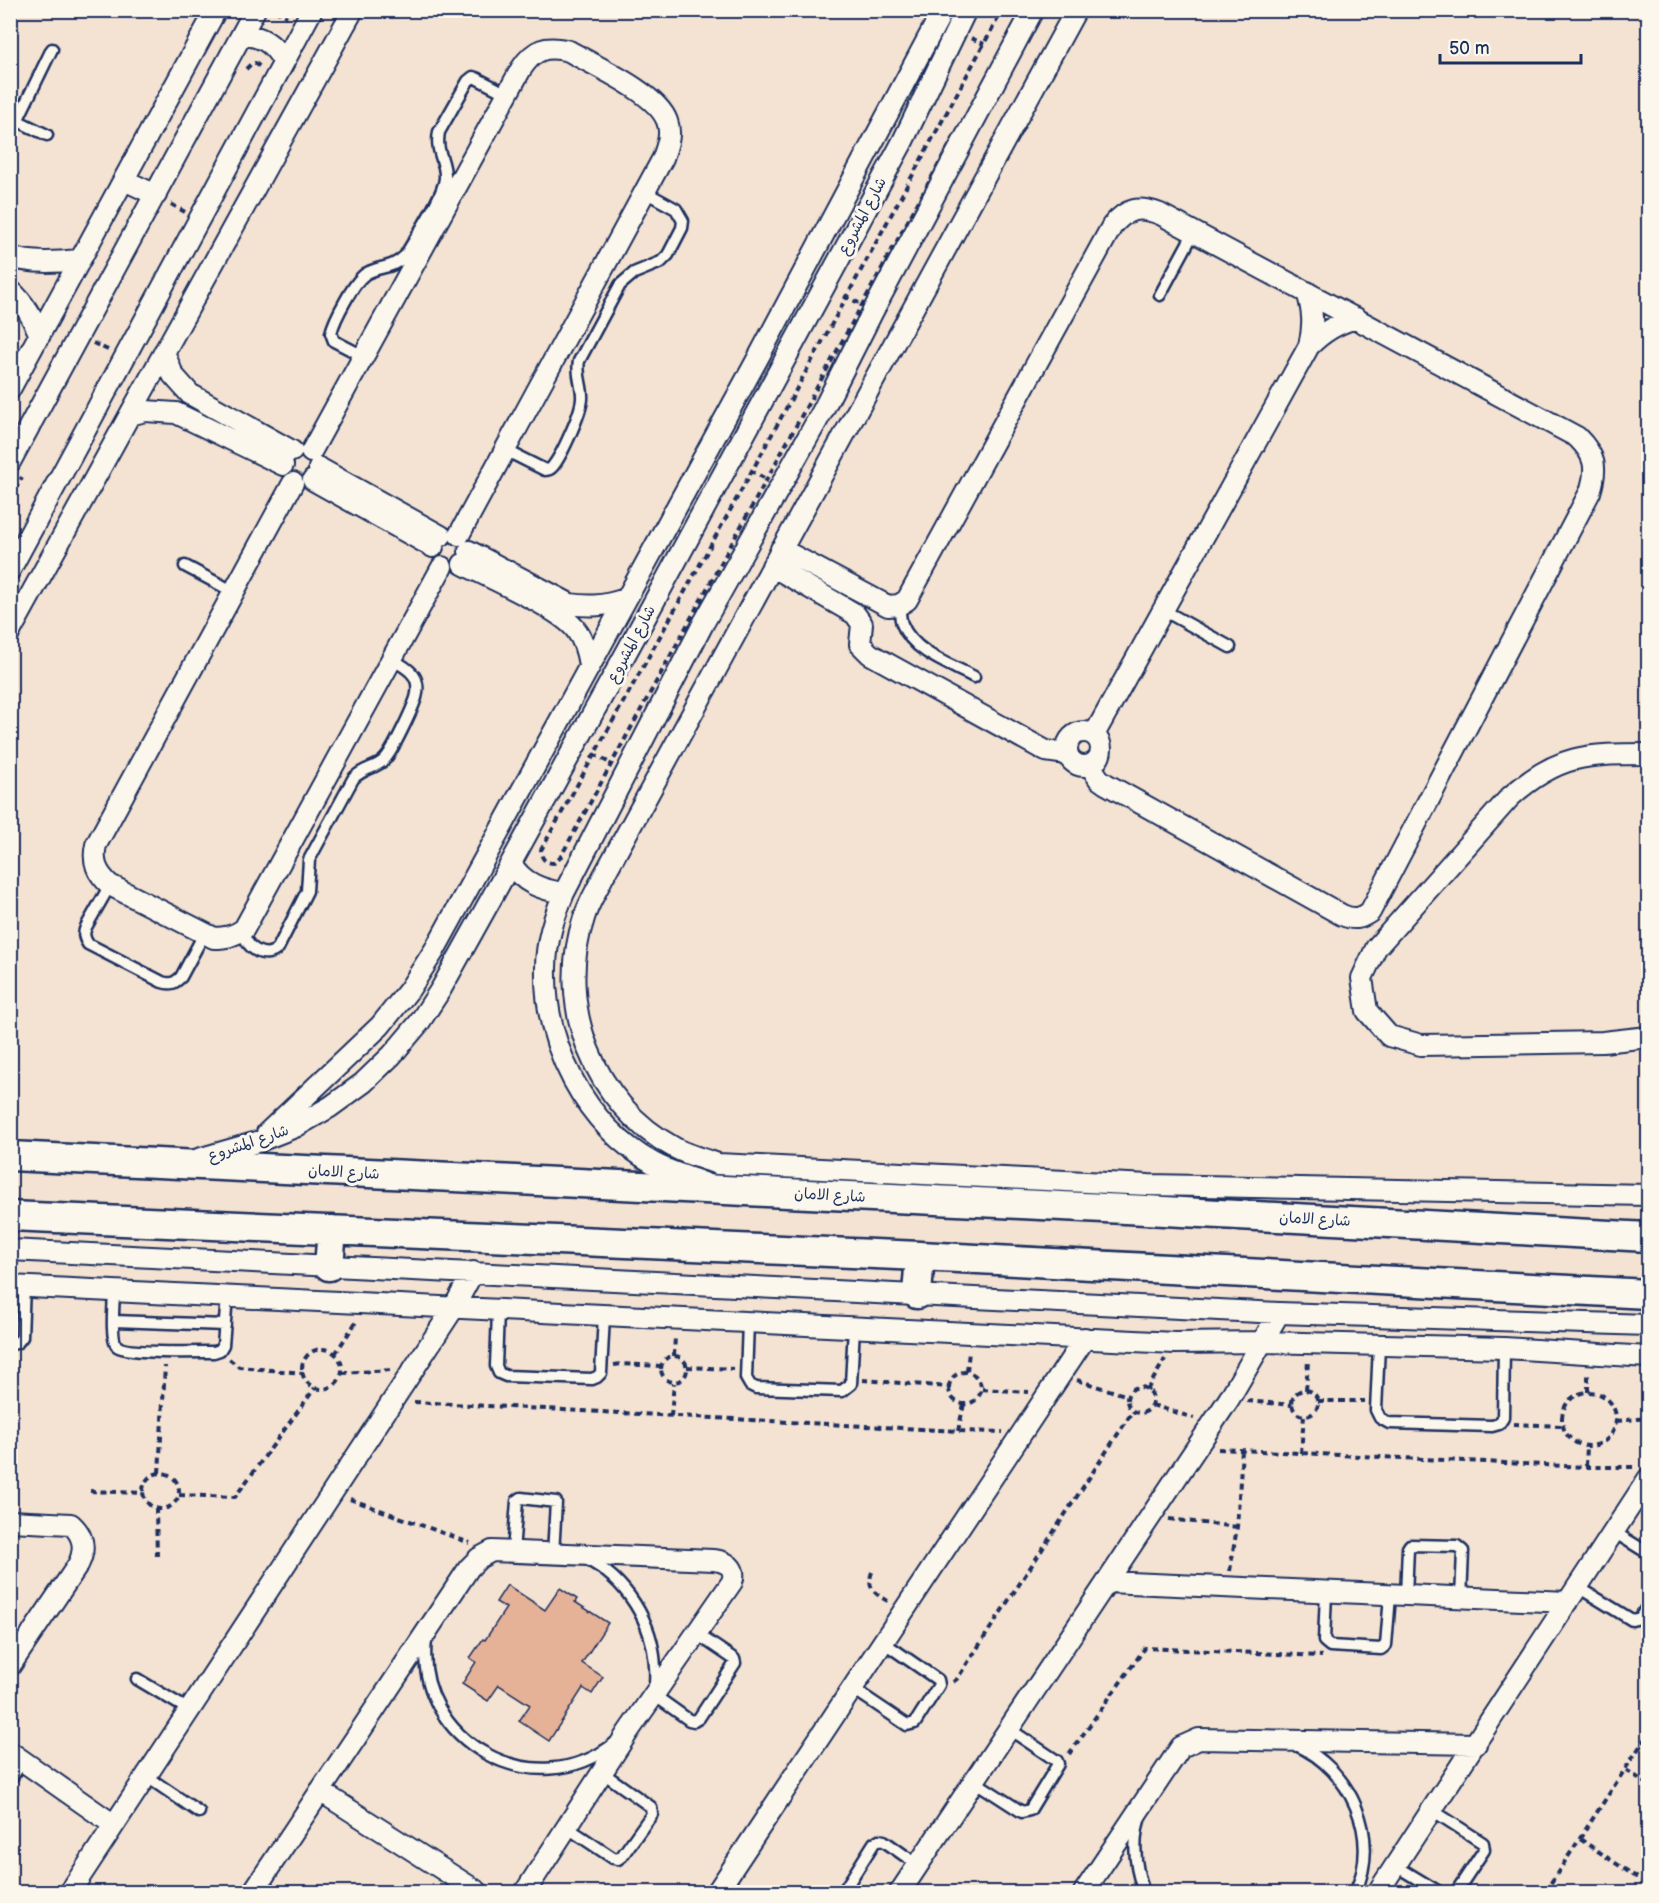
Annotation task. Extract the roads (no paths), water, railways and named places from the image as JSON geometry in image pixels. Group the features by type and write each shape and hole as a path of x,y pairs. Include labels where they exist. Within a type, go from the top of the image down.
{"street":[{"path":"10,389 216,10"},
{"path":"12,456 79,337 255,10"},
{"path":"10,570 312,10"},
{"path":"10,632 352,10"},
{"path":"257,1143 380,1026 409,990 434,951 758,358 943,10"},
{"name":"شارع المشروع","path":"183,1164 257,1143 295,1127 330,1107 363,1083 393,1054 419,1023 441,989 574,751 902,143 966,10"},
{"path":"1076,10 603,877 584,918 574,962 575,1006 587,1050 608,1089 638,1123 675,1148 718,1164 1149,1185 1648,1195"},
{"path":"721,1190 654,1164 601,1119 586,1101 570,1075 550,1017 546,992 548,941 564,892 619,768 773,483 822,412 945,164 1030,13"},
{"path":"242,35 255,36 267,41 277,50 283,61"},
{"path":"555,47 569,51 645,95 659,106 668,122 669,141 663,158 645,192 453,546 433,555 442,567 244,929 225,938 214,938 110,885 101,877 96,867 94,856 96,845 293,483 287,479 304,463 529,57 541,50 555,47"},
{"path":"124,180 156,195"},
{"path":"776,558 888,606 898,605 907,600 1112,226 1121,215 1134,209 1147,209 1194,232 1577,437 1588,448 1594,462 1595,477 1590,492 1370,912 1362,918 1352,919 1342,915 1106,784 1099,779 1090,765"},
{"path":"10,257 36,262 80,260"},
{"path":"10,290 31,315 40,335"},
{"path":"1094,735 1309,346 1313,319 1307,292"},
{"path":"160,294 189,309"},
{"path":"1309,346 1330,328 1356,318"},
{"path":"164,352 173,375 190,394 304,463 453,546 570,604 588,607 607,605 625,599"},
{"path":"130,415 145,411 176,413 304,463"},
{"path":"822,412 849,426"},
{"path":"453,546 563,616 576,630 585,646 589,665"},
{"path":"776,558 855,614 862,624 860,644 870,654 1047,751 1060,753 1066,751"},
{"path":"703,616 733,637"},
{"path":"1079,732 1094,735 1099,740 1100,755 1090,765 1074,764 1066,751 1067,743 1079,732"},
{"path":"547,744 574,751"},
{"path":"1648,754 1605,754 1578,757 1553,766 1530,779 1510,797 1376,948 1362,978 1367,1011 1389,1036 1420,1045 1603,1042 1648,1037"},
{"path":"511,863 517,873 531,884 547,890 564,892"},
{"name":"شارع الامان","path":"16,1153 183,1164 1648,1237"},
{"path":"10,1216 920,1256 1648,1294"},
{"path":"329,1266 332,1230"},
{"path":"10,1250 1279,1313 1648,1325"},
{"path":"917,1294 920,1256"},
{"path":"70,1893 453,1309 473,1272"},
{"path":"17,1286 1174,1344 1263,1342 1309,1345 1504,1348 1648,1357"},
{"path":"900,1893 1229,1399 1279,1313"},
{"path":"717,1893 1086,1338"},
{"path":"1378,1893 1614,1532 1643,1473"},
{"path":"10,1521 71,1524 82,1538 84,1547 78,1564 10,1666"},
{"path":"253,1893 427,1630 469,1568 479,1558 492,1551 713,1560 727,1563 733,1572 732,1582 628,1732 525,1893"},
{"path":"1107,1582 1461,1599 1573,1595"},
{"path":"1084,1893 1181,1747 1189,1742 1199,1739 1282,1739 1476,1744"},
{"path":"17,1757 114,1825"},
{"path":"320,1791 478,1893"}],"lane":[{"path":"47,135 14,119 52,49"},
{"path":"363,356 334,341 331,333 356,284 361,276 369,272 398,264 405,256 442,189 445,179 444,168 437,141 468,81 473,77 507,94"},
{"path":"505,450 545,470 554,465 579,415 582,396 577,369 599,323 620,285 626,279 634,273 661,262 669,255 682,228 681,214 645,192"},
{"path":"1160,295 1194,232"},
{"path":"185,566 234,592"},
{"path":"898,605 902,624 912,641 927,653 974,677"},
{"path":"1163,610 1230,647"},
{"path":"244,929 244,940 248,945 267,954 278,948 307,891 309,860 353,779 363,770 378,765 389,755 416,698 417,687 414,675 392,659"},
{"path":"110,885 86,927 84,933 88,944 169,984 181,977 204,934"},
{"path":"10,1345 18,1342 22,1337 23,1318 17,1286"},
{"path":"114,1291 113,1338 117,1346 124,1349 166,1352 220,1350 224,1345 227,1297"},
{"path":"498,1311 496,1366 506,1377 592,1379 597,1377 601,1373 604,1316"},
{"path":"10,1317 23,1318"},
{"path":"114,1321 225,1325"},
{"path":"748,1322 746,1378 750,1385 756,1388 842,1391 851,1384 854,1327"},
{"path":"1379,1346 1376,1410 1380,1418 1389,1423 1492,1426 1499,1424 1503,1418 1504,1348"},
{"path":"513,1552 517,1501 521,1498 556,1502 553,1554"},
{"path":"1614,1532 1648,1553"},
{"path":"1326,1593 1324,1641 1330,1646 1384,1648 1410,1545 1457,1546 1463,1551 1461,1599"},
{"path":"578,1554 603,1567 623,1587 640,1611 650,1638 656,1666 654,1695 689,1720 694,1721 699,1718 734,1668 735,1663 734,1659 697,1634"},
{"path":"1573,1595 1632,1620 1640,1618 1648,1605"},
{"path":"427,1630 424,1657 429,1684 439,1709 456,1731 476,1749 501,1762 528,1768 555,1768 582,1762 607,1750 628,1732"},
{"path":"852,1688 907,1725 915,1723 939,1683 938,1680 883,1642"},
{"path":"137,1679 189,1710"},
{"path":"974,1780 1022,1812 1030,1810 1058,1764 1057,1761 1009,1729"},
{"path":"1282,1739 1306,1750 1328,1765 1345,1785 1357,1808 1364,1834 1364,1860 1355,1893"},
{"path":"10,1780 17,1757"},
{"path":"568,1828 618,1859 651,1814 651,1807 603,1773"},
{"path":"146,1776 199,1812"},
{"path":"1144,1893 1138,1877 1135,1851 1138,1824 1146,1799"},
{"path":"1432,1810 1485,1846 1456,1893"},
{"path":"843,1893 874,1843 879,1840 884,1840 918,1864"},
{"path":"1395,1866 1439,1893"}]}
